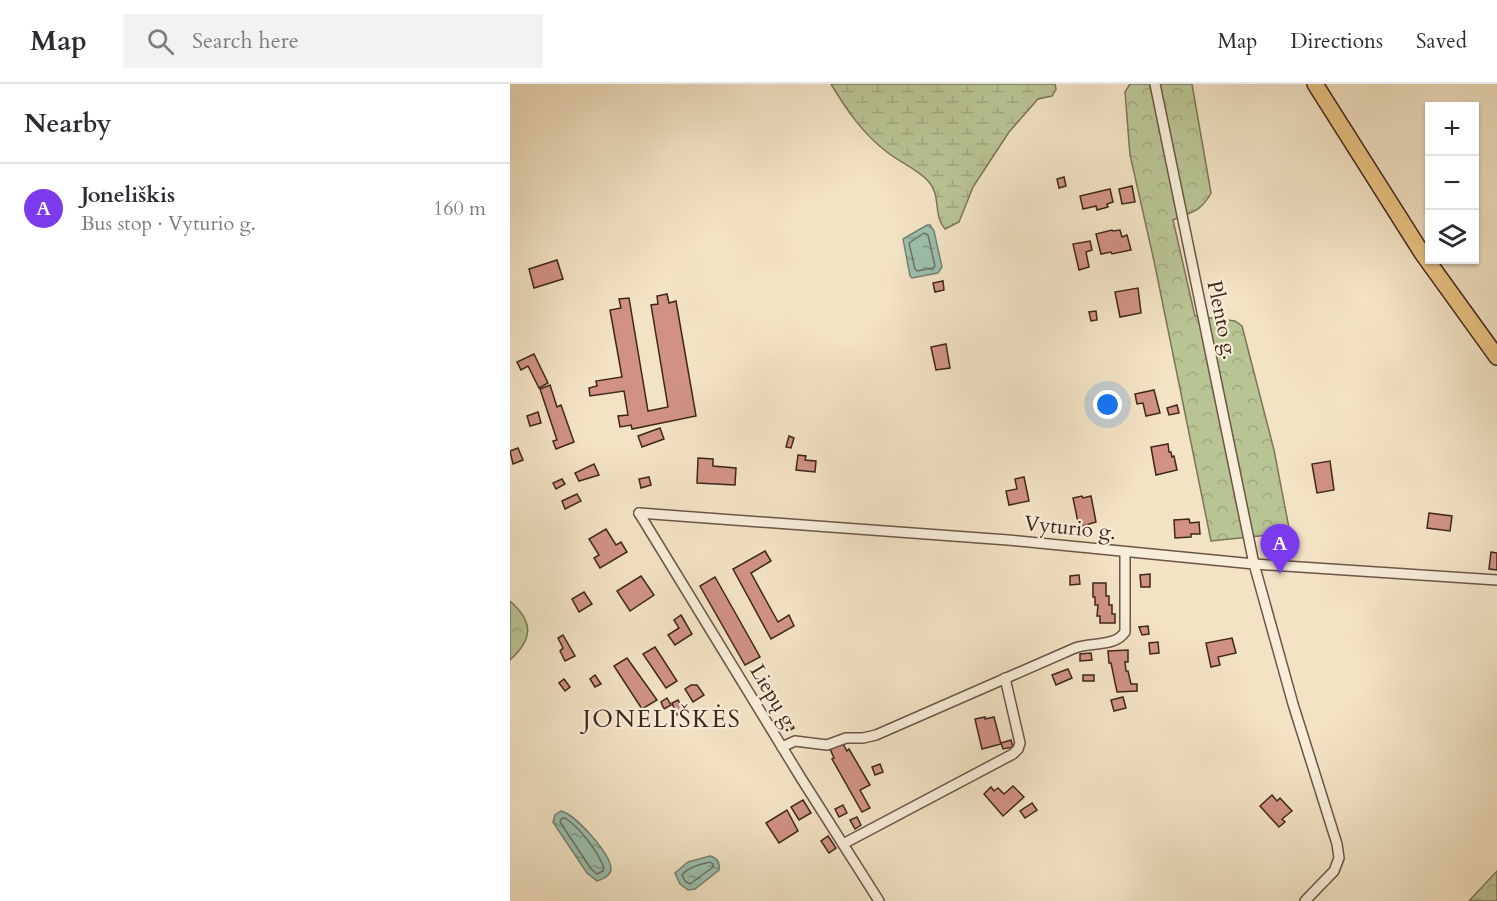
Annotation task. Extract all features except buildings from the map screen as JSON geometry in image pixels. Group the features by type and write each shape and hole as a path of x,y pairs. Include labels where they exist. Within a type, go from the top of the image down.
{"highway":[{"path":"1315,84 1422,253 1497,357"}],"street":[{"name":"Plento g.","path":"1155,84 1254,564 1293,704 1337,844 1339,858 1334,870 1305,901"},
{"name":"Vyturio g.","path":"639,513 1008,540 1254,564 1497,580"},
{"name":"Liepų g.","path":"639,513 879,901"},
{"path":"782,747 795,741 827,745 846,738 876,735 1086,644 1121,638 1125,632 1125,552"},
{"path":"843,844 1013,754 1018,749 1020,743 1005,678"}],"green space":[{"path":"831,84 1055,84 1056,89 1052,96 1038,99 1009,132 973,187 959,222 945,229 939,218 933,187 919,173 887,152 870,137 849,112"},
{"path":"1130,84 1192,84 1211,193 1199,208 1173,220 1195,316 1235,321 1242,326 1274,450 1290,533 1211,541 1130,155 1125,92"},
{"path":"510,601 523,616 528,630 523,645 510,660"},
{"path":"1497,871 1497,901 1469,901"}],"water":[{"path":"930,225 934,231 942,267 938,273 912,278 903,239"},
{"path":"561,811 575,819 599,845 611,869 610,874 606,877 597,881 587,873 553,822 555,815"},
{"path":"710,856 718,861 719,870 695,889 688,890 680,884 675,873 688,862"}],"place":[{"name":"Joneliškis","path":"1280,574"}],"district":[{"name":"JONELIŠKĖS","path":"662,719"}]}
